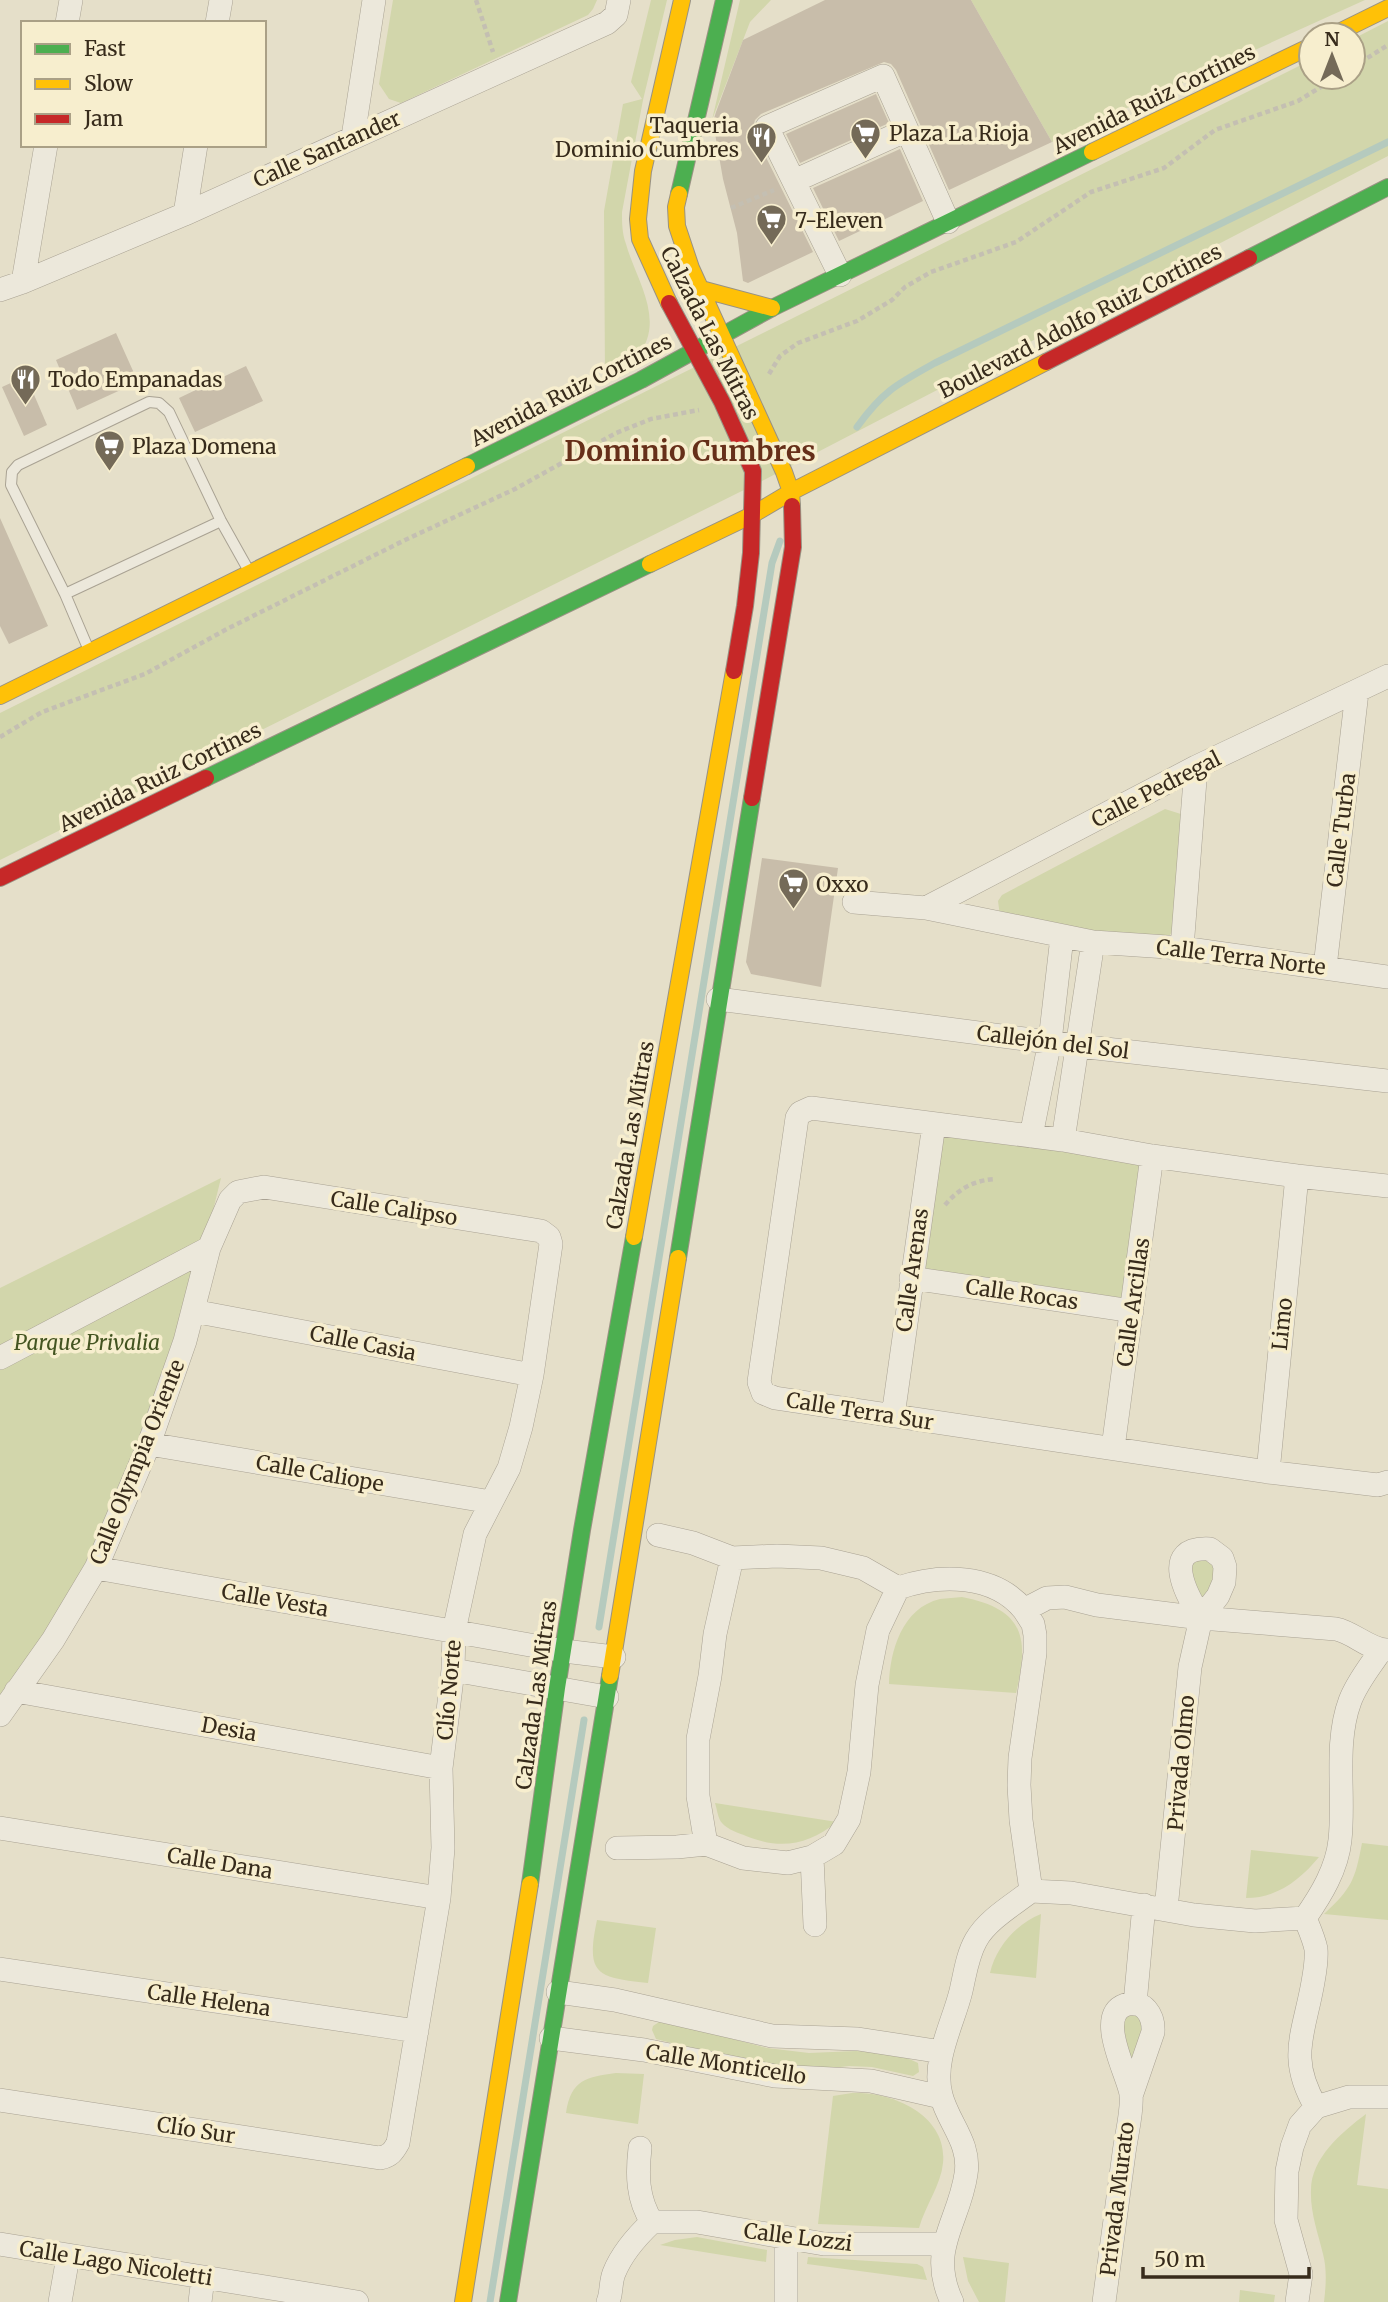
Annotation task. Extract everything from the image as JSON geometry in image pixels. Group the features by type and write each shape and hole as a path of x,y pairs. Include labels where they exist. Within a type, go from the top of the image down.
{"main road":[{"name":"Calzada Las Mitras","path":"508,2302 793,547 791,492 784,472 701,289 674,275 639,239 643,171 667,150 693,42 682,0"},
{"name":"Calzada Las Mitras","path":"463,2302 536,1849 557,1688 582,1530 745,606 751,553 753,471 740,438 673,310 677,226 667,150 693,42 724,0"},
{"path":"1362,21 1388,8"},
{"name":"Avenida Ruiz Cortines","path":"0,696 641,380 772,308 1297,53"},
{"name":"Boulevard Adolfo Ruiz Cortines","path":"791,492 1388,187"},
{"path":"701,289 772,308"},
{"path":"666,331 673,310"},
{"path":"641,380 657,351"},
{"name":"Avenida Ruiz Cortines","path":"0,878 752,514 791,492"}],"street":[{"path":"67,21 71,0"},
{"path":"217,21 221,0"},
{"path":"353,137 374,0"},
{"name":"Calle Santander","path":"0,290 184,214 607,23 616,15 620,1"},
{"path":"840,275 767,127 883,76 948,222"},
{"path":"794,181 907,130"},
{"path":"23,282 47,147"},
{"path":"184,214 196,147"},
{"name":"Calle Pedregal","path":"926,908 1196,767 1388,676"},
{"name":"Calle Turba","path":"1325,967 1357,692"},
{"path":"1182,948 1196,767"},
{"name":"Calle Terra Norte","path":"855,902 926,908 1093,942 1182,948 1388,977"},
{"path":"1031,1136 1050,1041 1062,937"},
{"path":"1063,1140 1093,942"},
{"name":"Callejón del Sol","path":"718,999 1079,1046 1388,1081"},
{"name":"Calle Terra Sur","path":"1388,1185 1297,1176 1152,1156 1063,1140 820,1107 811,1108 800,1113 797,1118 760,1387 768,1396 893,1416 1268,1472 1378,1485 1388,1482"},
{"name":"Calle Arenas","path":"893,1416 934,1124"},
{"name":"Calle Arcillas","path":"1113,1448 1152,1156"},
{"name":"Limo","path":"1268,1472 1297,1176"},
{"name":"Calle Calipso","path":"238,1192 264,1187 541,1231 549,1237"},
{"name":"Calle Olympia Oriente","path":"0,1715 46,1650 96,1568 149,1444 193,1311 209,1248 230,1200 238,1192"},
{"name":"Clío Norte","path":"391,2154 398,2143 439,1898 443,1848 441,1768 453,1670 454,1632 475,1534 509,1468 521,1427 532,1375 551,1244 549,1237"},
{"path":"0,1358 209,1248"},
{"name":"Calle Rocas","path":"911,1278 1132,1311"},
{"name":"Calle Casia","path":"193,1311 532,1375"},
{"name":"Calle Caliope","path":"149,1444 491,1502"},
{"path":"658,1535 693,1543 732,1558 821,1558 863,1567 898,1588"},
{"path":"706,1844 698,1796 698,1740 715,1634 732,1558"},
{"name":"Calle Vesta","path":"96,1568 564,1651 614,1657"},
{"path":"617,1848 706,1844 743,1858 767,1863 789,1863 812,1857 834,1844 849,1819 859,1772 867,1685 878,1630 898,1588 917,1581 966,1579 1016,1601 1033,1624 1035,1653 1020,1758 1019,1785 1031,1891"},
{"path":"1024,1610 1047,1598 1065,1597 1097,1605 1201,1618 1348,1631 1385,1650 1359,1682 1350,1702 1344,1725 1340,1843 1325,1889 1305,1918"},
{"name":"Privada Olmo","path":"1135,2004 1155,1907 1190,1667 1201,1618"},
{"path":"453,1670 607,1697"},
{"name":"Desia","path":"16,1691 441,1768"},
{"name":"Calle Dana","path":"0,1828 439,1898"},
{"path":"812,1857 815,1925"},
{"path":"952,2302 944,2286 944,2244 966,2175 967,2157 957,2127 941,2097 941,2063 970,1954 976,1939 989,1924 1031,1891 1071,1893 1194,1915 1255,1921 1305,1918"},
{"path":"1305,1918 1313,1938 1316,1961 1299,2048 1303,2080 1317,2107"},
{"name":"Calle Helena","path":"0,1969 417,2031"},
{"name":"Calle Monticello","path":"558,1992 615,2000 772,2036 858,2039 941,2063"},
{"name":"Privada Murato","path":"1104,2302 1131,2095 1153,2032 1150,2013 1135,2004 1125,2005 1116,2011 1112,2024 1113,2036 1131,2095"},
{"name":"Calle Monticello","path":"551,2038 644,2050 775,2076 871,2081 941,2097"},
{"path":"1297,2302 1301,2274 1286,2220 1287,2171 1300,2125 1317,2107 1349,2097 1388,2097"},
{"name":"Clío Sur","path":"0,2100 380,2158 391,2154"},
{"path":"611,2300 614,2274 622,2258 635,2238 652,2222 643,2205 639,2185 637,2172 640,2148"},
{"name":"Calle Lozzi","path":"652,2222 697,2222 824,2244 944,2244"},
{"path":"786,2239 786,2302"},
{"name":"Calle Lago Nicoletti","path":"0,2244 356,2302"},
{"path":"60,2302 68,2257"},
{"path":"200,2302 203,2278"}],"lane":[{"path":"89,651 65,594 11,485 12,472 18,465 149,402 159,403 169,412 221,521 250,572"},
{"path":"65,594 221,521"}],"path":[{"path":"475,0 500,72"},
{"path":"1367,58 1388,45"},
{"path":"767,377 780,356 797,343 857,321 931,272 1016,242 1091,192 1164,168 1215,130 1298,101 1314,91"},
{"path":"731,208 794,181"},
{"path":"0,737 42,712 145,674 227,629 405,540 515,489 616,433 651,419 702,410"},
{"path":"942,1210 954,1195 966,1186 980,1180 996,1179"}],"green space":[{"path":"393,0 597,0 588,15 401,103 389,99 379,84"},
{"path":"651,0 667,0 643,100 622,212 624,236 646,300 649,329 646,343 637,357 605,378 604,211 623,104 642,99 631,82"},
{"path":"740,0 771,0 750,22 712,120"},
{"path":"971,0 1365,0 1319,21 1297,21 1297,31 1052,142"},
{"path":"1388,21 1388,156 762,481 0,860 0,713 1297,67 1297,91 1367,91 1367,32"},
{"path":"1165,809 1184,815 1174,930 1169,936 1157,942 1000,916 998,901 1002,895"},
{"path":"934,1124 1152,1156 1132,1311 911,1278"},
{"name":"Parque Privalia","path":"221,1178 183,1332 93,1559 0,1706 0,1288"},
{"path":"1207,1552 1219,1581 1199,1606 1188,1558"},
{"path":"962,1597 998,1609 1010,1618 1017,1628 1022,1656 1016,1693 889,1684 892,1658 907,1621 927,1604 940,1599"},
{"path":"715,1803 837,1822 805,1840 771,1843 727,1828 720,1819"},
{"path":"1362,1843 1388,1846 1388,1920 1324,1914 1351,1883"},
{"path":"1251,1850 1319,1857 1287,1886 1268,1895 1246,1898"},
{"path":"1041,1914 1036,1978 990,1973 997,1954 1008,1938 1023,1924"},
{"path":"597,1920 656,1928 648,1983 617,1978 599,1970 593,1953"},
{"path":"1133,2013 1146,2020 1136,2073 1120,2024"},
{"path":"662,2020 767,2048 809,2053 856,2051 905,2057 918,2063 919,2072 913,2076 872,2067 823,2069 749,2063 656,2039 653,2026"},
{"path":"616,2073 644,2074 638,2124 566,2113 576,2086 589,2078"},
{"path":"852,2093 884,2096 900,2102 927,2119 937,2132 942,2146 942,2171 919,2228 818,2224 833,2096"},
{"path":"1366,2114 1357,2185 1388,2189 1388,2302 1324,2302 1325,2266 1312,2206 1312,2178 1330,2147"},
{"path":"697,2237 767,2250 766,2262 660,2245"},
{"path":"808,2257 917,2264 923,2267 927,2280 807,2264"},
{"path":"963,2257 1009,2263 1005,2302 979,2302 968,2281"},
{"path":"1240,2290 1275,2295 1274,2302 1239,2302"}],"building":[{"name":"Plaza La Rioja","path":"825,0 971,0 1052,142 949,190 896,70 891,64 884,62 761,114 755,120 754,133 813,252 748,283 743,281 737,233 723,179 713,122 743,40"},
{"path":"876,94 889,123 800,163 786,134"},
{"path":"900,149 923,201 839,241 813,188"},
{"path":"116,333 138,382 77,410 56,360"},
{"path":"246,366 263,401 195,432 179,398"},
{"name":"Todo Empanadas","path":"26,376 47,425 24,436 2,387"},
{"path":"0,518 48,626 9,644 0,626"},
{"name":"Oxxo","path":"762,858 838,868 821,987 751,974 746,962"}],"waterway":[{"path":"857,427 892,389 935,363 1388,142"},
{"path":"599,1627 772,563 780,541"},
{"path":"490,2302 584,1720"}],"traffic: fast":[{"path":"679,194 724,0"},
{"path":"467,466 641,380 772,308 1092,152"},
{"path":"1249,258 1388,187"},
{"path":"206,778 650,564"},
{"path":"678,1258 752,798"},
{"path":"530,1884 582,1530 634,1237"},
{"path":"508,2302 610,1676"}],"traffic: slow":[{"path":"669,303 640,239 638,219 643,171 682,0"},
{"path":"1362,21 1388,8"},
{"path":"1092,152 1297,53"},
{"path":"679,194 676,207 677,226 691,268 784,472 791,492 792,506"},
{"path":"701,289 772,308"},
{"path":"650,564 752,515 791,492 1046,362"},
{"path":"0,696 467,466"},
{"path":"634,1237 734,671"},
{"path":"610,1676 678,1258"},
{"path":"463,2302 530,1884"}],"traffic: jam":[{"path":"1046,362 1249,258"},
{"path":"669,303 722,402 753,471 751,553 734,671"},
{"path":"752,798 793,547 792,506"},
{"path":"0,878 206,778"}],"place":[{"name":"Plaza La Rioja","path":"866,160"},
{"name":"Taqueria Dominio Cumbres","path":"762,164"},
{"name":"7-Eleven","path":"772,247"},
{"name":"Todo Empanadas","path":"25,406"},
{"name":"Plaza Domena","path":"109,473"},
{"name":"Oxxo","path":"793,911"}],"district":[{"name":"Dominio Cumbres","path":"690,451"}]}
